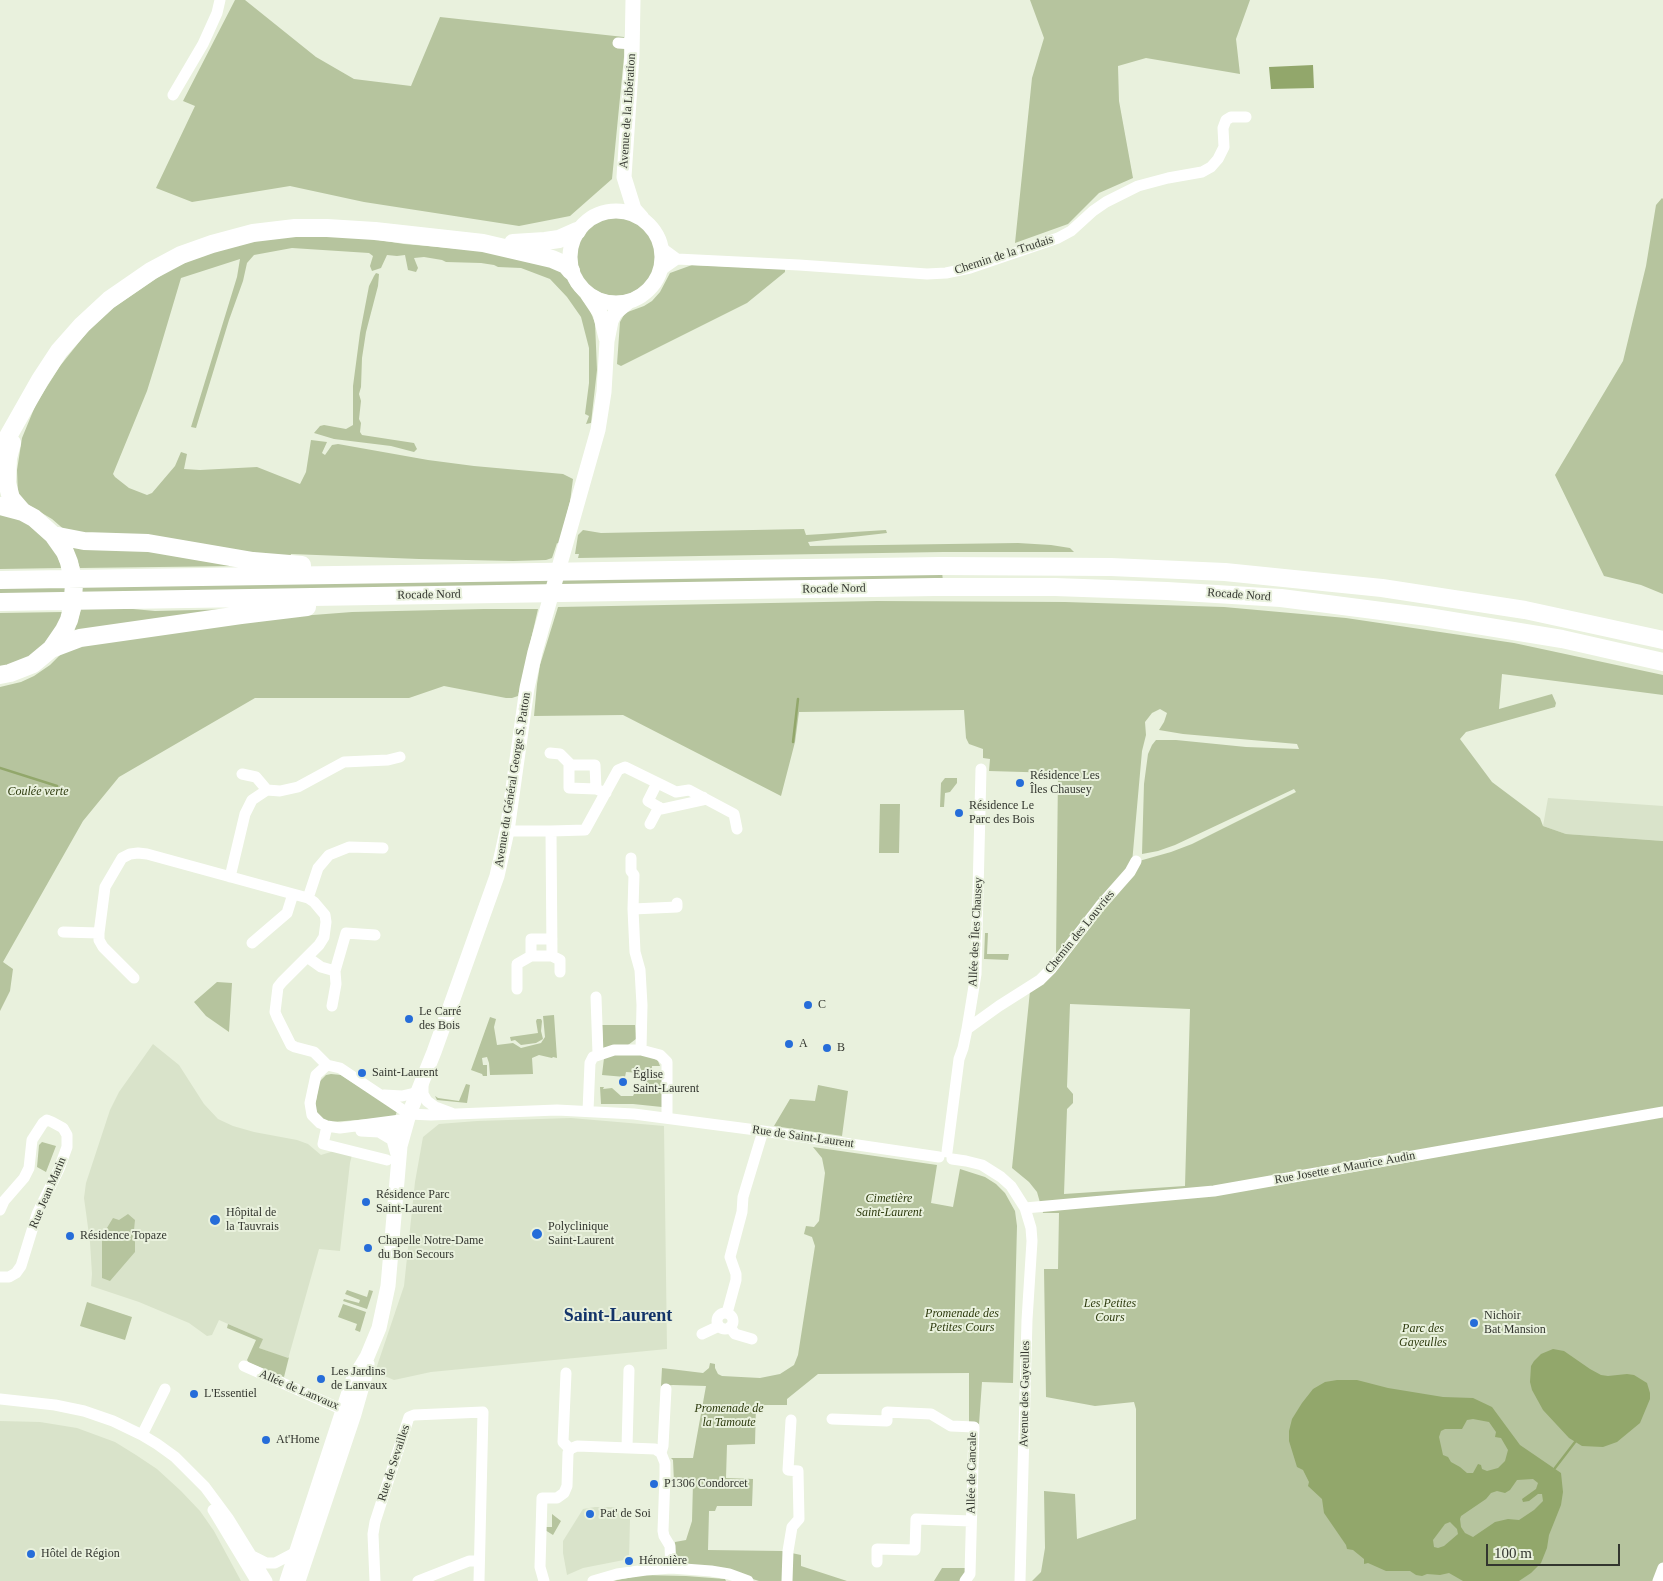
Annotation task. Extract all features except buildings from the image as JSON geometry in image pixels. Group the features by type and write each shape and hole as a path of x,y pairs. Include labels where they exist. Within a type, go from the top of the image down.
{"highway":[{"path":"0,457 6,440 40,380 59,352 96,312 123,290 151,271 196,249 253,233 301,228 375,231 483,243 552,258 571,271"},
{"path":"483,243 545,241 559,239 577,231"},
{"path":"22,412 8,458 7,483 11,498 23,512"},
{"path":"0,506 23,512 34,518 53,535 65,552 72,574 74,597 64,630 51,649 33,664 0,675"},
{"path":"53,535 84,542 148,543 253,561 283,564 522,572"},
{"name":"Rocade Nord","path":"0,580 1016,565 1111,566 1225,572 1332,581 1432,595 1567,618 1663,640"},
{"name":"Rocade Nord","path":"0,602 935,587 1055,587 1214,593 1281,598 1428,616 1562,639 1663,662"},
{"path":"51,649 80,638 327,605 574,593"}],"main road":[{"name":"Avenue de la Libération","path":"633,0 625,43 624,177 634,209 642,218"},
{"path":"605,212 618,196 624,177"},
{"path":"624,211 642,218 654,231 662,248 662,263 656,281 639,297 628,302 604,302 588,294 575,280 571,271 570,246 577,231 589,219 605,212 624,211"},
{"name":"Avenue du Général George S. Patton","path":"588,294 600,313 607,342"},
{"name":"Avenue du Général George S. Patton","path":"298,1581 348,1412 353,1380 368,1357 378,1328 388,1286 393,1162 400,1146 408,1116 421,1086 497,876 507,831 527,688 542,624 600,420 607,342 611,321 615,313 628,302"},
{"name":"Avenue du Général George S. Patton","path":"287,1581 348,1412"}],"street":[{"path":"173,95 202,44 217,13 220,0"},
{"name":"Chemin de la Trudais","path":"677,259 927,274 946,273 970,268 1058,238 1071,231 1106,202 1138,186 1202,172 1218,159 1224,147 1223,128 1226,120 1232,117 1246,117"},
{"path":"660,271 677,259 662,248"},
{"path":"550,753 560,754 571,765 595,765 601,791"},
{"path":"230,877 245,814 252,800 267,790 280,791 298,787 344,762 388,760 400,757"},
{"path":"571,765 569,765 569,788 601,791"},
{"path":"507,831 585,830 601,791 618,770 625,766 676,792 689,790 734,814 737,829"},
{"name":"Allée des Îles Chausey","path":"946,1156 958,1059 963,1048 967,1029 976,965 981,769"},
{"path":"242,774 256,777 267,790"},
{"path":"657,783 648,801 662,809 703,800 703,797"},
{"path":"650,824 659,807"},
{"path":"550,831 552,956"},
{"path":"308,898 318,868 329,855 349,847 383,848"},
{"path":"134,978 103,947 98,933 105,887 122,858 130,854 147,854 308,898 322,910 326,922 324,937 278,988 275,1012 291,1044 295,1047 314,1052 327,1065 340,1068 381,1095 408,1116"},
{"path":"630,858 631,871 634,875 635,952 640,970 641,1050"},
{"name":"Chemin des Louvries","path":"967,1029 998,1006 1040,980 1052,968 1104,901 1130,872 1136,861"},
{"path":"252,943 286,912 293,894"},
{"path":"633,910 677,907 677,903"},
{"path":"63,932 98,933"},
{"path":"332,1006 336,984 334,970 346,933 375,935"},
{"path":"531,956 531,939 552,939"},
{"path":"517,989 517,964 531,956 552,956 560,960 560,972"},
{"path":"307,957 321,967 334,970"},
{"path":"596,997 598,1054"},
{"path":"588,1111 590,1063 593,1057 614,1050 641,1050 660,1055 667,1062 667,1118"},
{"path":"327,1065 316,1076 310,1103 315,1120 327,1126 359,1131 373,1130 383,1134 392,1140 393,1162 323,1144 327,1126"},
{"path":"381,1095 398,1097 421,1086"},
{"name":"Rue de Saint-Laurent","path":"421,1086 427,1101 435,1107 455,1115"},
{"name":"Rue de Saint-Laurent","path":"340,1128 373,1124 408,1116 557,1110 667,1118 946,1156 982,1165 995,1172 1011,1186 1025,1208"},
{"name":"Rue Josette et Maurice Audin","path":"1025,1208 1214,1191 1663,1112"},
{"name":"Rue Jean Marin","path":"0,1210 4,1201 24,1178 29,1168 32,1140 43,1123 47,1120 63,1128 67,1135 67,1147 59,1169 37,1214 21,1266 16,1273 0,1277"},
{"path":"373,1124 394,1130 397,1133 400,1146"},
{"path":"702,1334 724,1327 732,1319 727,1313 736,1274 730,1257 742,1212 743,1197 763,1131"},
{"name":"Avenue des Gayeulles","path":"1020,1581 1027,1320 1032,1241 1029,1219 1025,1208"},
{"path":"724,1327 735,1334 752,1339"},
{"name":"Allée de Lanvaux","path":"244,1366 348,1412"},
{"path":"627,1448 629,1370"},
{"path":"566,1373 563,1442 570,1448"},
{"path":"142,1435 165,1389"},
{"path":"661,1453 666,1389"},
{"path":"0,1399 55,1405 84,1411 142,1435 175,1457 205,1487 228,1518 267,1581"},
{"path":"0,1407 60,1413 82,1418 108,1426 153,1449 170,1462 200,1491 219,1518 256,1581"},
{"name":"Rue de Sevailles","path":"375,1581 373,1534 375,1522 409,1417 414,1415 483,1412 479,1581"},
{"name":"Allée de Cancale","path":"832,1419 887,1421 887,1412 931,1414 950,1426 974,1427 970,1574 965,1581"},
{"path":"787,1581 788,1551 792,1527 799,1519 798,1471 788,1470 791,1420"},
{"path":"570,1448 576,1446 655,1449 661,1453 665,1463 663,1531 670,1546 671,1568"},
{"path":"544,1581 540,1567 542,1498 558,1498 564,1493 570,1448"},
{"path":"877,1562 877,1549 915,1550 916,1519 971,1520"},
{"path":"251,1556 266,1563 275,1563 296,1552"},
{"path":"418,1581 469,1561 479,1561"},
{"path":"593,1581 617,1574 671,1568 702,1570 748,1581"},
{"path":"1658,1581 1663,1568"}],"shaded area":[{"path":"1313,65 1314,88 1271,89 1269,67"},
{"path":"1548,798 1663,806 1663,841 1566,834 1543,826"},
{"name":"Hôpital de la Tauvrais","path":"153,1044 179,1065 204,1104 218,1119 254,1132 297,1140 308,1144 321,1155 334,1151 352,1155 340,1251 319,1249 288,1359 259,1348 262,1339 219,1320 212,1335 207,1336 189,1323 139,1302 91,1286 90,1242 84,1198 86,1183 110,1110 119,1092"},
{"name":"Polyclinique Saint-Laurent","path":"571,1118 664,1126 667,1349 431,1372 394,1380 375,1372 404,1286 415,1182 423,1137 439,1124"},
{"path":"1553,1349 1564,1351 1601,1375 1634,1375 1647,1383 1650,1399 1640,1423 1617,1442 1603,1447 1582,1446 1569,1438 1543,1410 1532,1390 1530,1382 1531,1366 1534,1361 1541,1354"},
{"path":"1357,1380 1388,1388 1443,1397 1473,1398 1492,1407 1520,1445 1561,1473 1563,1492 1561,1505 1549,1535 1547,1548 1541,1563 1519,1581 1463,1581 1449,1573 1422,1576 1410,1571 1386,1571 1368,1563 1364,1564 1364,1559 1353,1550 1347,1549 1324,1513 1322,1499 1308,1486 1309,1482 1303,1470 1297,1467 1289,1441 1292,1419 1313,1389 1325,1382","holes":["1473,1419 1489,1422 1496,1432 1495,1437 1501,1438 1508,1450 1505,1461 1498,1468 1487,1471 1478,1464 1473,1473 1467,1473 1443,1455 1439,1437 1441,1431 1445,1429 1462,1429 1467,1420","1533,1479 1538,1483 1536,1489 1522,1499 1523,1502 1529,1501 1538,1494 1542,1494 1543,1501 1519,1520 1508,1519 1495,1522 1473,1537 1465,1533 1461,1527 1461,1516 1486,1499 1491,1493 1497,1491 1505,1493 1510,1490 1517,1480","1450,1522 1457,1529 1458,1534 1444,1546 1434,1547 1433,1540 1445,1524"]},
{"path":"0,1421 40,1422 77,1428 115,1442 136,1455 157,1469 200,1511 214,1531 241,1581 0,1581"},
{"path":"614,1507 630,1519 629,1559 583,1568 567,1575 563,1541 583,1509"}],"green space":[{"path":"235,0 245,0 316,57 354,79 411,86 440,17 624,37 624,57 612,179 570,216 519,226 364,202 290,186 192,202 156,188 195,106 183,101"},
{"path":"1030,0 1250,0 1236,39 1240,74 1146,58 1118,66 1119,101 1133,178 1099,193 1068,224 1015,243 1032,78 1044,38"},
{"path":"1662,198 1663,594 1641,585 1604,576 1555,475 1623,361 1646,266 1656,205"},
{"path":"616,216 631,219 644,228 653,241 656,256 653,271 644,284 631,293 616,296 601,293 588,284 579,271 576,256 579,241 588,228 601,219"},
{"path":"315,235 496,252 556,265 566,275 571,286 589,308 595,323 597,370 591,423 586,424 589,416 585,414 589,383 589,348 581,317 567,297 550,279 521,268 498,267 481,263 446,262 424,257 414,258 418,268 416,272 408,270 405,255 387,255 381,268 372,271 370,266 373,256 369,253 292,248 254,255 247,263 196,428 191,427 237,277 240,259 181,278 147,391 113,474 115,477 129,488 147,495 152,493 175,466 181,452 187,454 184,469 257,467 300,484 306,472 311,440 327,442 322,453 325,455 332,445 338,444 428,460 563,474 573,479 570,502 559,544 557,543 552,558 546,560 513,561 291,554 290,558 67,532 52,519 30,506 18,496 17,470 22,438 36,404 60,366 88,331 110,310 166,272 197,257 250,242"},
{"path":"692,265 785,269 785,272 747,303 621,366 617,364 620,322 625,313 652,301 660,292 670,273"},
{"path":"376,273 379,274 378,286 366,332 362,358 359,394 361,401 360,432 362,435 414,443 417,449 414,452 391,446 334,439 314,433 320,426 324,425 346,429 353,425 353,386 360,333 369,286"},
{"path":"0,514 24,521 53,545 62,568 0,569"},
{"path":"804,529 806,535 886,530 887,533 808,542 810,546 1018,543 1070,548 1074,552 943,552 578,558 579,554 575,554 578,535 583,530 601,533"},
{"path":"122,545 238,566 80,568 72,547"},
{"path":"942,572 943,581 0,596 0,586"},
{"path":"877,601 1065,602 1224,607 1346,618 1514,643 1663,675 1663,695 1502,674 1499,709 1552,694 1556,703 1555,707 1466,732 1460,739 1492,782 1540,818 1543,826 1566,834 1663,841 1663,1581 1032,1581 1041,1572 1045,1548 1044,1491 1075,1494 1077,1539 1136,1519 1136,1409 1134,1402 1095,1406 1046,1397 1044,1269 1058,1269 1059,1213 1043,1213 1037,1192 1029,1182 1012,1168 1030,991 1139,861 1192,844 1296,792 1294,789 1175,845 1142,854 1144,784 1148,754 1156,740 1299,749 1297,744 1183,734 1159,730 1167,713 1160,709 1152,713 1145,722 1146,735 1142,751 1132,863 1056,955 1058,773 989,771 990,759 983,758 983,749 969,744 966,738 964,710 799,712 795,742 781,796 623,715 534,716 540,665 558,607","holes":["1070,1004 1190,1009 1185,1186 1064,1194 1067,1109 1073,1103 1073,1094 1067,1087"]},
{"path":"81,609 155,611 236,609 76,632 75,629"},
{"name":"Coulée verte","path":"538,609 518,696 506,698 444,686 409,698 255,698 119,777 83,821 3,962 13,969 10,991 0,1011 0,687 21,682 34,676 50,665 64,651 71,648 235,621 352,612"},
{"path":"63,612 53,636 33,656 0,668 0,613"},
{"path":"945,778 957,778 957,783 950,792 945,793 944,807 940,807 941,783"},
{"path":"880,804 900,804 899,853 879,853"},
{"path":"985,933 988,933 987,954 1009,954 1008,960 984,959"},
{"path":"217,982 232,983 229,1032 206,1016 194,1002"},
{"path":"554,1015 557,1058 539,1055 532,1058 533,1074 490,1075 487,1057 482,1058 483,1065 487,1065 487,1076 471,1070 490,1017 496,1019 494,1027 497,1045 513,1043 521,1048 541,1043 545,1037 543,1016"},
{"path":"537,1019 542,1021 541,1031 543,1039 536,1043 521,1045 515,1040 511,1041 510,1037 538,1033"},
{"path":"602,1025 635,1025 636,1039 628,1045 603,1048"},
{"path":"616,1054 636,1054 652,1057 658,1061 660,1066 652,1066 651,1078 663,1079 662,1107 633,1104 601,1104 600,1087 604,1087 603,1089 612,1088 621,1096 633,1096 634,1094 641,1094 641,1090 646,1091 644,1071 642,1073 626,1072 625,1077 602,1075 604,1058"},
{"path":"326,1075 341,1075 397,1111 395,1117 328,1122 319,1117 315,1107 319,1082"},
{"path":"466,1084 470,1085 467,1103 437,1100 435,1096 459,1101"},
{"path":"818,1085 848,1091 842,1136 774,1126 790,1099 815,1101"},
{"path":"42,1142 56,1146 46,1172 37,1167 39,1145"},
{"path":"813,1147 937,1165 931,1203 953,1207 960,1169 985,1177 1005,1193 1015,1211 1017,1226 1013,1383 982,1382 979,1424 969,1424 969,1373 818,1374 787,1399 787,1405 756,1405 755,1444 727,1445 726,1478 753,1479 752,1506 717,1506 715,1511 709,1511 708,1550 782,1551 801,1555 801,1566 847,1581 759,1581 728,1571 674,1565 675,1542 686,1540 692,1521 693,1483 674,1482 673,1460 671,1458 693,1458 706,1386 661,1386 662,1368 703,1373 709,1368 710,1363 715,1364 718,1374 722,1376 760,1378 780,1374 794,1365 798,1355 815,1246 812,1237 804,1234 806,1226 814,1227 819,1221 825,1173 822,1158"},
{"path":"128,1214 135,1220 134,1230 131,1232 135,1242 135,1252 110,1281 102,1278 102,1236 113,1218 119,1220"},
{"path":"347,1290 367,1297 369,1290 373,1291 367,1309 343,1301 344,1299 359,1303 360,1300 345,1294"},
{"path":"87,1302 132,1317 125,1340 80,1326"},
{"path":"343,1304 366,1312 360,1332 355,1330 357,1324 338,1317"},
{"path":"228,1324 263,1339 259,1348 289,1357 284,1377 249,1363 247,1360 256,1340 227,1328"},
{"path":"552,1514 561,1521 553,1535 545,1530 545,1527 552,1527"},
{"path":"942,1568 968,1568 960,1581 934,1581"},
{"path":"642,1575 686,1576 725,1579 726,1581 613,1581"}],"waterway":[{"path":"793,742 798,699"},
{"path":"0,768 57,786"},
{"path":"1555,1468 1575,1442"}],"place":[{"name":"Résidence Les Îles Chausey","path":"1020,783"},
{"name":"Résidence Le Parc des Bois","path":"959,813"},
{"name":"C","path":"808,1005"},
{"name":"Le Carré des Bois","path":"409,1019"},
{"name":"A","path":"789,1044"},
{"name":"B","path":"827,1048"},
{"name":"Saint-Laurent","path":"362,1073"},
{"name":"Église Saint-Laurent","path":"623,1082"},
{"name":"Résidence Parc Saint-Laurent","path":"366,1202"},
{"name":"Hôpital de la Tauvrais","path":"215,1220"},
{"name":"Polyclinique Saint-Laurent","path":"537,1234"},
{"name":"Résidence Topaze","path":"70,1236"},
{"name":"Chapelle Notre-Dame du Bon Secours","path":"368,1248"},
{"name":"Nichoir Bat Mansion","path":"1474,1323"},
{"name":"Les Jardins de Lanvaux","path":"321,1379"},
{"name":"L'Essentiel","path":"194,1394"},
{"name":"At'Home","path":"266,1440"},
{"name":"P1306 Condorcet","path":"654,1484"},
{"name":"Pat' de Soi","path":"590,1514"},
{"name":"Hôtel de Région","path":"31,1554"},
{"name":"Héronière","path":"629,1561"}],"district":[{"name":"Saint-Laurent","path":"618,1316"}],"park label":[{"name":"Cimetière Saint-Laurent","path":"889,1206"},
{"name":"Les Petites Cours","path":"1110,1311"},
{"name":"Promenade des Petites Cours","path":"962,1321"},
{"name":"Parc des Gayeulles","path":"1423,1336"},
{"name":"Promenade de la Tamoute","path":"729,1416"}]}
